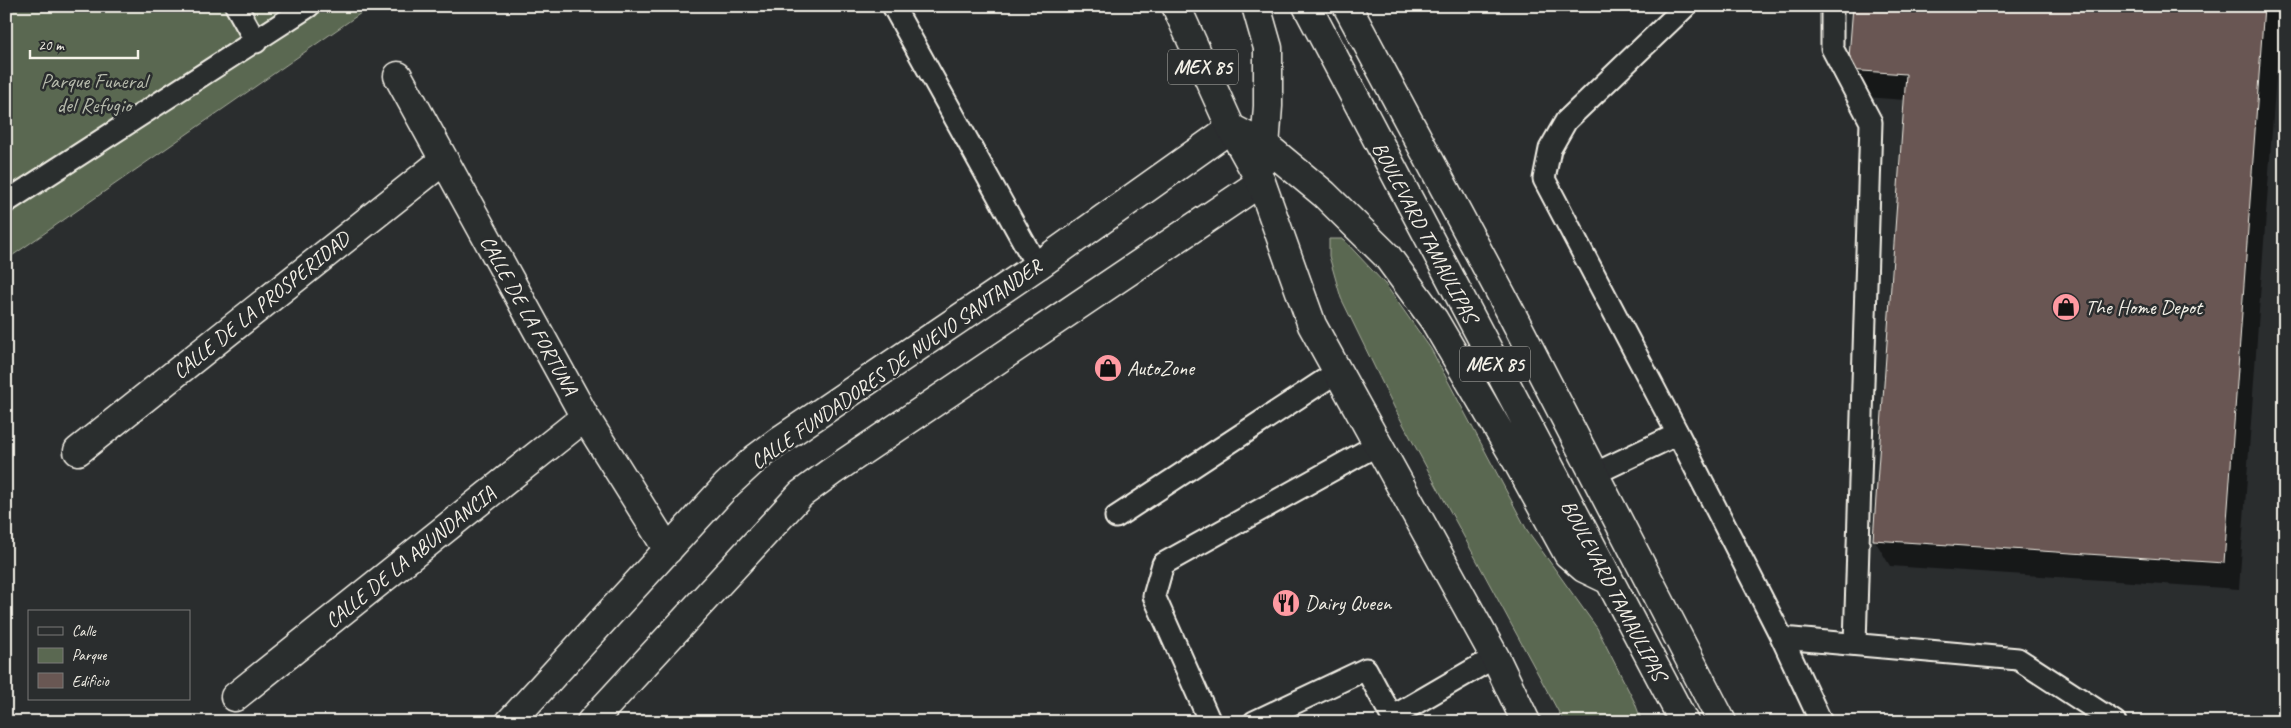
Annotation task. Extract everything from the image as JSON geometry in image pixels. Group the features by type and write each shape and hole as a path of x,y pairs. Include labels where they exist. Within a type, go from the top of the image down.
{"street":[{"name":"MEX 85","path":"1176,6 1231,128 1261,182 1312,325 1495,657 1526,722"},
{"path":"592,722 801,494 839,466 1261,182 1266,146 1268,48 1256,6"},
{"name":"BOULEVARD TAMAULIPAS","path":"1307,6 1680,718"},
{"path":"1346,6 1508,307 1722,722"},
{"name":"CALLE DE LA FORTUNA","path":"398,76 585,417 668,550"},
{"name":"CALLE FUNDADORES DE NUEVO SANTANDER","path":"510,722 727,485 755,459 783,438 1038,266 1231,128"},
{"path":"1231,128 1266,146 1324,194 1387,256 1434,320 1518,463 1568,554 1584,568 1608,579"},
{"name":"CALLE DE LA PROSPERIDAD","path":"78,451 444,160"},
{"path":"1475,327 1508,307"},
{"name":"CALLE DE LA ABUNDANCIA","path":"235,697 585,417"},
{"path":"1680,718 1706,694"}],"lane":[{"path":"236,6 256,42"},
{"path":"6,202 309,6"},
{"path":"893,6 1038,266"},
{"path":"1686,6 1566,120 1550,149 1544,179 1678,434 1782,638 1821,722"},
{"path":"1832,6 1832,48 1871,122 1855,644"},
{"path":"1116,516 1337,372"},
{"path":"1594,474 1678,434"},
{"path":"1210,722 1154,596 1163,564 1378,445"},
{"path":"1782,638 2018,659 2111,720"},
{"path":"1254,722 1366,669 1393,719 1495,657"}],"green space":[{"name":"Parque Funeral del Refugio","path":"6,6 371,6 6,260"},
{"path":"1329,239 1343,239 1385,284 1431,349 1527,530 1597,628 1635,703 1642,722 1564,722 1395,409 1341,298 1329,256"}],"building":[{"name":"The Home Depot","path":"1853,6 2264,6 2224,563 1873,540 1906,74 1848,70"}],"place":[{"name":"The Home Depot","path":"2066,307"},
{"name":"AutoZone","path":"1108,368"},
{"name":"Dairy Queen","path":"1286,603"}]}
